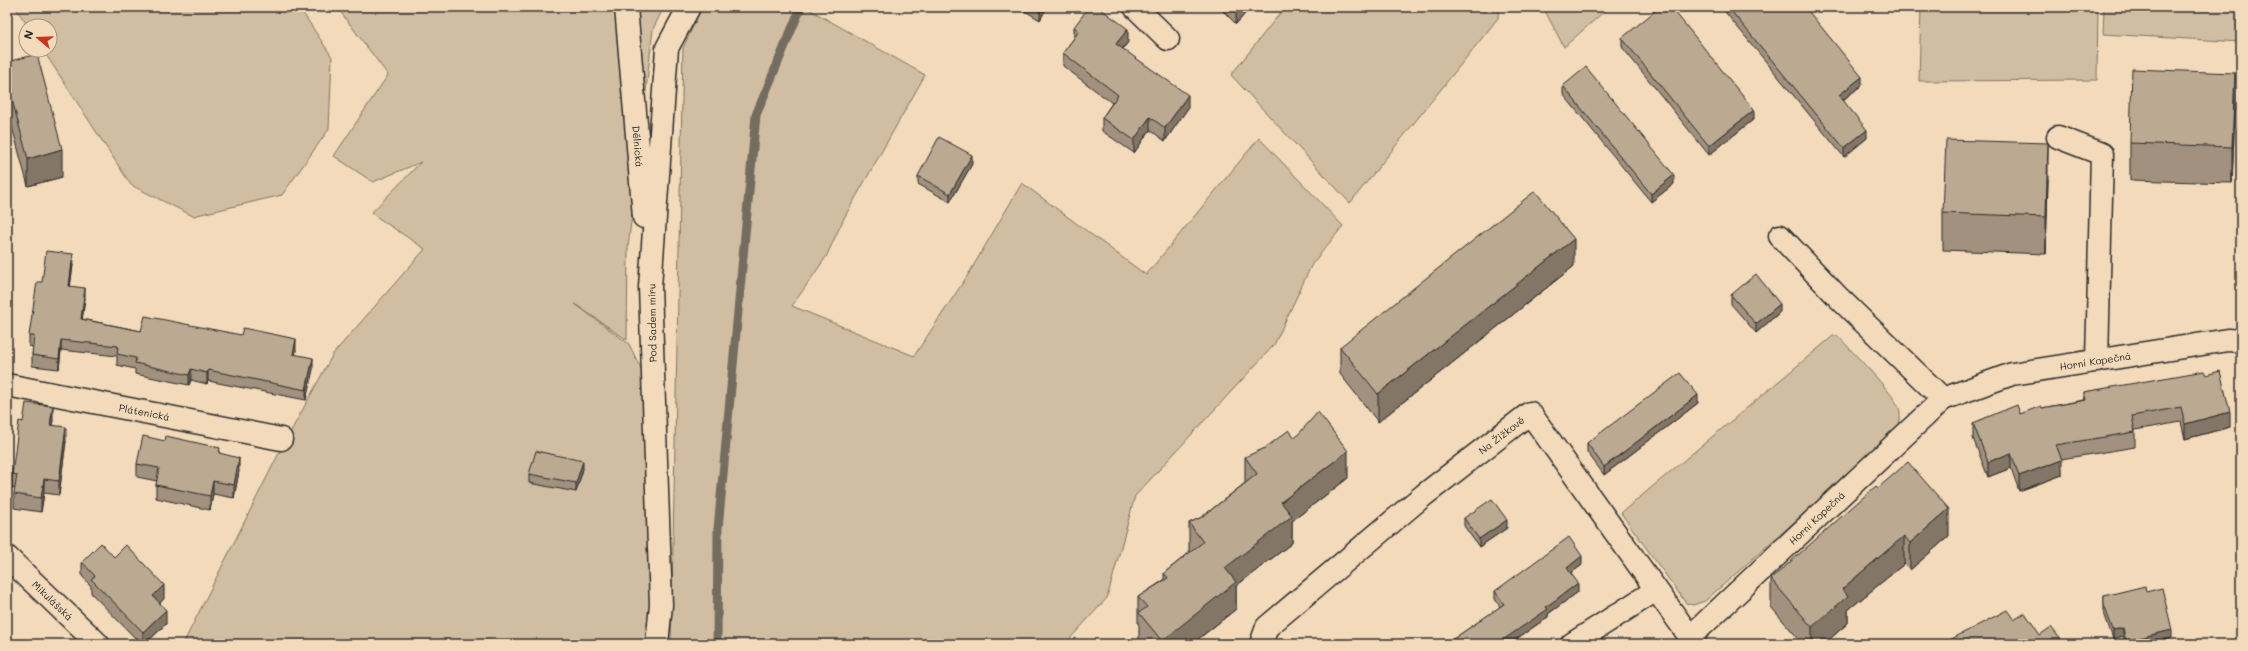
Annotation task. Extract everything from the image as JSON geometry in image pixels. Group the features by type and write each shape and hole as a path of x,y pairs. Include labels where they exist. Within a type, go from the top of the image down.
{"street":[{"name":"Dělnická","path":"626,7 650,287"},
{"name":"Pod Sadem míru","path":"657,644 662,605 650,287 667,48 688,7"},
{"path":"1135,7 1168,39"},
{"path":"2058,137 2102,154 2097,360"},
{"path":"1780,236 1839,298 1943,399"},
{"name":"Horní Kopečná","path":"1693,640 1943,399 2012,374 2234,340"},
{"name":"Plátenická","path":"7,385 281,439"},
{"name":"Na Žižkově","path":"1261,644 1268,627 1424,495 1530,413 1693,640"},
{"name":"Mikulášská","path":"7,557 98,644"},
{"path":"1572,644 1656,590"}],"shaded area":[{"path":"15,7 299,7 332,57 329,129 282,195 193,216 131,185 48,58 58,58 58,18 23,18"},
{"path":"337,7 664,7 653,29 628,248 627,340 575,304 629,344 642,371 654,606 649,644 183,644 279,453 333,354 425,249 371,213 421,162 373,182 334,156 388,75"},
{"path":"702,7 805,7 925,75 844,218 826,257 792,306 914,356 968,275 1022,183 1146,275 1259,138 1343,226 1312,264 1274,345 1135,496 1107,598 1065,644 671,644 683,48"},
{"path":"1285,7 1499,7 1498,18 1350,203 1231,75"},
{"path":"1543,7 1609,7 1564,47"},
{"path":"1921,7 2098,7 2097,80 1919,81"},
{"path":"2104,7 2241,7 2241,42 2103,34"},
{"path":"1833,336 1838,336 1889,392 1899,408 1900,422 1898,430 1705,601 1693,605 1686,603 1621,513"}],"building":[{"path":"1032,7 1042,7 1040,12"},
{"path":"1089,7 1098,7 1128,29 1116,44 1188,95 1165,128 1150,117 1134,140 1102,118 1118,95 1063,53 1079,31 1074,27"},
{"path":"1660,7 1671,7 1754,110 1709,146 1622,38"},
{"path":"1728,7 1805,7 1862,77 1839,95 1867,130 1844,148"},
{"path":"22,58 38,58 62,149 28,159 7,81 7,62"},
{"path":"1586,67 1674,175 1651,194 1563,86"},
{"path":"2132,69 2235,73 2232,147 2130,143"},
{"path":"939,137 972,155 950,194 918,176"},
{"path":"1946,140 2048,143 2046,217 1943,213"},
{"path":"1535,191 1574,239 1378,394 1340,347"},
{"path":"46,251 73,254 69,286 85,288 81,319 141,331 145,316 241,335 243,328 296,339 293,354 313,358 306,390 208,370 207,373 191,369 189,375 135,363 136,358 117,354 118,346 61,340 59,359 32,355 34,336 29,336 37,282 42,282"},
{"path":"1756,274 1780,304 1756,324 1731,295"},
{"path":"2204,371 2206,375 2220,371 2230,412 2185,424 2181,407 2132,416 2135,432 2056,445 2062,460 2019,476 2011,453 1988,462 1973,423 2017,405 2020,414 2041,406 2042,408 2086,400 2084,392"},
{"path":"1680,373 1698,395 1604,467 1587,443"},
{"path":"26,403 53,406 50,425 66,427 59,481 44,479 41,498 14,494 17,475 12,474 19,421 23,422"},
{"path":"1318,412 1348,451 1281,502 1292,516 1225,568 1236,582 1162,641 1139,613 1147,607 1138,597 1168,578 1164,573 1203,542 1189,523 1202,517 1257,474 1245,457 1265,448 1289,430 1295,438"},
{"path":"143,436 165,441 166,436 220,448 219,453 239,458 234,485 213,481 210,496 156,485 159,468 137,464"},
{"path":"536,451 583,461 576,483 529,474"},
{"path":"1908,462 1949,509 1910,543 1904,536 1842,589 1848,596 1812,627 1771,579 1876,486 1878,488"},
{"path":"1492,499 1507,520 1479,539 1464,518"},
{"path":"1569,537 1582,556 1567,568 1578,583 1546,607 1548,609 1497,644 1446,644 1504,604 1495,591"},
{"path":"101,543 114,557 126,545 164,585 153,596 166,610 143,632 91,579 95,576 82,562"},
{"path":"2145,586 2146,592 2162,588 2172,630 2126,641 2123,628 2113,630 2104,605 2104,596"},
{"path":"2007,610 2014,620 2025,613 2040,635 2051,627 2064,644 1942,644"}],"waterway":[{"path":"717,644 718,529 756,115 801,7"}]}
